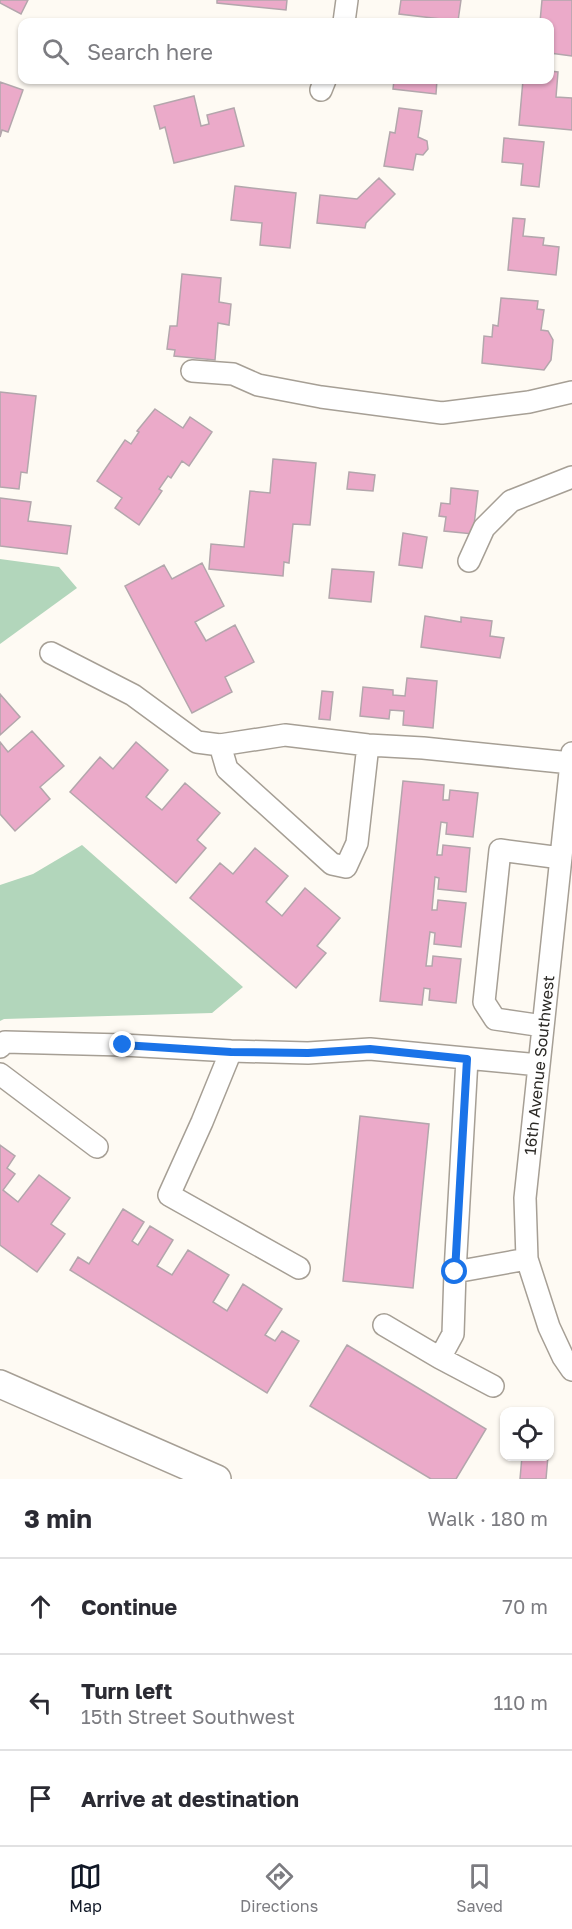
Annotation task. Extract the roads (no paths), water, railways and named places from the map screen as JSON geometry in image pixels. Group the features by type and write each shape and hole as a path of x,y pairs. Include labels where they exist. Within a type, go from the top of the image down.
{"main road":[{"path":"0,1384 217,1479"}],"street":[{"path":"345,18 347,0"},
{"path":"192,371 233,374 258,385 321,397 442,412 529,402 572,392"},
{"path":"470,561 484,528 511,501 572,477"},
{"path":"51,653 133,695 197,742 220,745 285,735 368,745 571,758"},
{"path":"220,745 227,769 332,864 346,867 357,843 368,745"},
{"name":"16th Avenue Southwest","path":"571,758 525,1198 527,1259 549,1327 563,1357 572,1370"},
{"path":"543,1026 495,1019 484,1002 500,850 561,858"},
{"path":"2,1045 123,1045 231,1052 308,1053 370,1049 539,1065"},
{"path":"231,1052 169,1195 299,1268"},
{"path":"440,1358 453,1334 467,1059"},
{"path":"0,1074 97,1147"},
{"path":"455,1272 527,1259"},
{"path":"384,1325 494,1386"}]}
